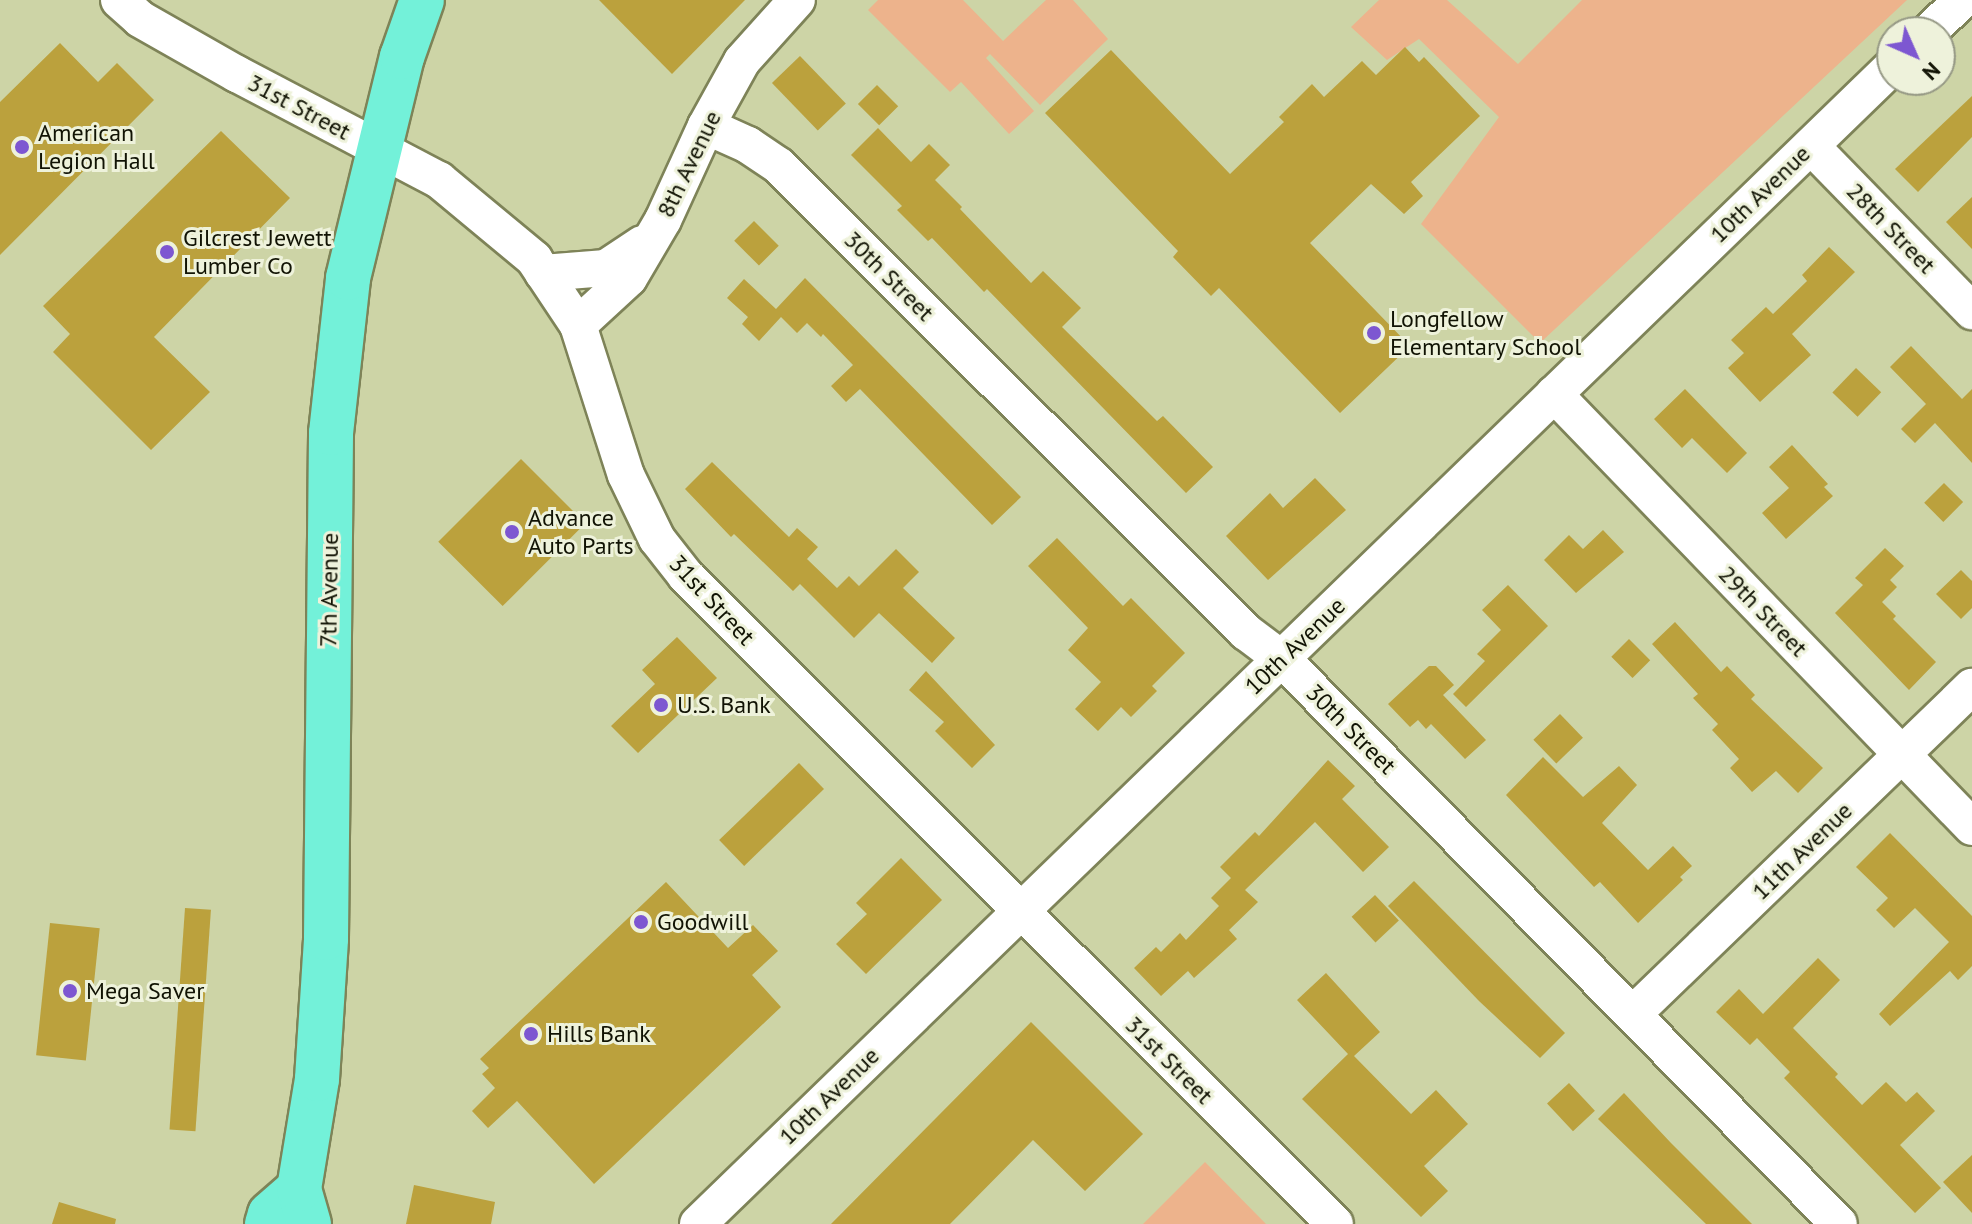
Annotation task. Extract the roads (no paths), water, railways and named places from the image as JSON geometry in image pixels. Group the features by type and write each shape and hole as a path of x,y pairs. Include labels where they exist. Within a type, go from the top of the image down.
{"main road":[{"name":"7th Avenue","path":"267,1224 270,1214 304,1206 317,1079 326,938 331,433 348,278 402,57 422,0"}],"street":[{"name":"31st Street","path":"119,0 140,19 378,150 439,180 487,216 534,259 578,325 626,475 657,539 676,564 1019,911 1335,1224"},
{"name":"8th Avenue","path":"578,325 629,278 742,61 797,0"},
{"path":"1946,16 1962,0"},
{"name":"10th Avenue","path":"698,1224 1876,83"},
{"name":"30th Street","path":"706,126 748,145 779,166 1246,632 1282,659 1839,1224"},
{"name":"28th Street","path":"1811,146 1972,311"},
{"path":"543,273 606,268 653,236"},
{"name":"29th Street","path":"1554,394 1972,827"},
{"name":"11th Avenue","path":"1633,1014 1972,687"}],"place":[{"name":"American Legion Hall","path":"22,147"},
{"name":"Gilcrest Jewett Lumber Co","path":"167,252"},
{"name":"Longfellow Elementary School","path":"1374,333"},
{"name":"Advance Auto Parts","path":"512,532"},
{"name":"U.S. Bank","path":"661,705"},
{"name":"Goodwill","path":"641,922"},
{"name":"Mega Saver","path":"70,991"},
{"name":"Hills Bank","path":"531,1034"}]}
